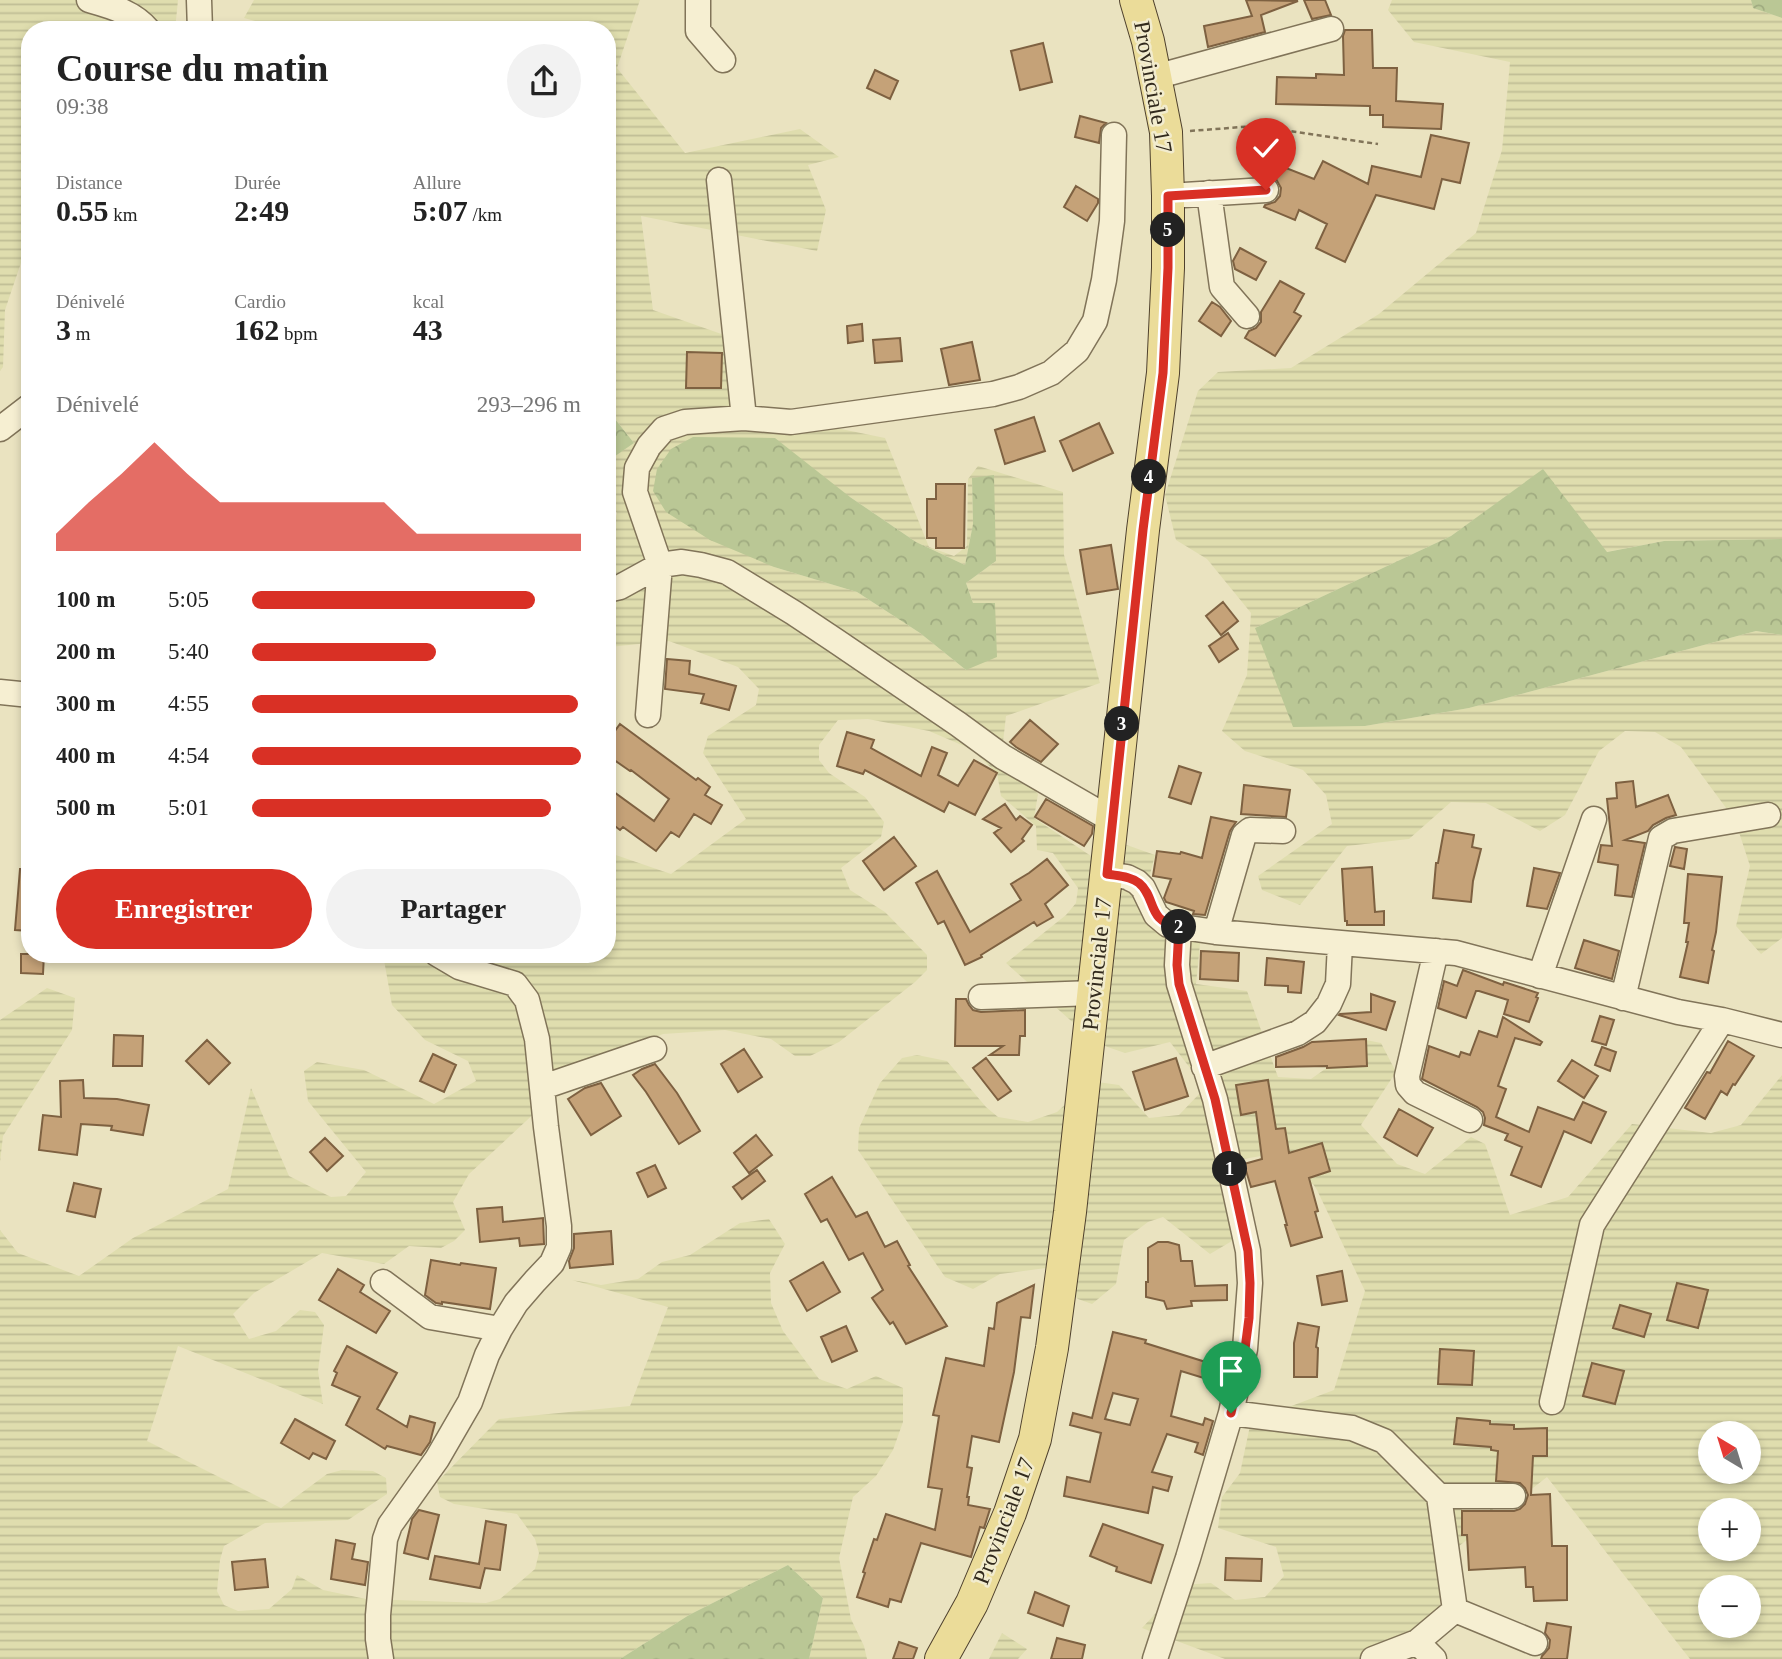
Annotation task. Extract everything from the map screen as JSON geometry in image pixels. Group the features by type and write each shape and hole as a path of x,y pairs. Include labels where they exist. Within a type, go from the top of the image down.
{"main road":[{"name":"Provinciale 17","path":"941,1659 972,1603 1010,1513 1035,1439 1052,1348 1070,1212 1143,530 1163,373 1168,268 1166,132 1148,41 1136,0"}],"street":[{"path":"89,0 117,8 139,21"},
{"path":"199,0 200,21"},
{"path":"698,0 698,31 723,60"},
{"path":"1155,77 1331,29"},
{"path":"648,715 660,565 635,492 637,468 649,446 664,429 685,422 744,418 791,422 993,394 1019,387 1051,373 1077,351 1095,321 1112,221 1114,135"},
{"path":"719,180 744,418"},
{"path":"1168,196 1266,190"},
{"path":"1209,193 1219,277 1222,286 1247,316"},
{"path":"0,429 21,413"},
{"path":"616,588 660,565 682,562 727,572 826,634 1003,757 1112,820"},
{"path":"0,692 21,694"},
{"path":"1623,998 1661,838 1674,831 1768,815"},
{"path":"1540,976 1594,820"},
{"path":"1216,932 1244,835 1250,830 1283,831"},
{"path":"1107,874 1137,881 1156,915 1168,925 1216,932 1456,953 1678,1012 1782,1035"},
{"path":"1155,1659 1231,1413 1245,1349 1250,1283 1248,1251 1218,1111 1179,984 1179,927"},
{"path":"1204,1067 1298,1033 1315,1022 1329,1004 1338,984 1340,944"},
{"path":"1436,951 1407,1076 1415,1093 1470,1120"},
{"path":"381,1659 378,1615 385,1539 390,1525 437,1460 470,1402 500,1329 516,1303 552,1263 559,1247 559,1226 537,1039 527,1000 515,984 452,963"},
{"path":"981,997 1094,993"},
{"path":"1552,1402 1592,1225 1722,1020"},
{"path":"543,1087 654,1049"},
{"path":"383,1282 429,1317 500,1329"},
{"path":"1231,1413 1352,1428 1384,1441 1439,1496 1455,1610 1426,1651 1373,1659"},
{"path":"1439,1496 1514,1496"},
{"path":"1455,1610 1535,1643"}],"path":[{"path":"1166,132 1255,126 1378,144"}],"shaded area":[{"path":"0,0 178,0 176,21 21,21 21,263 5,310 3,367 0,371"},
{"path":"254,0 640,0 617,68 685,153 800,129 839,157 808,165 826,210 817,251 641,216 653,310 730,337 734,407 885,438 929,547 954,556 967,546 968,479 978,466 1063,492 1064,555 1100,683 1006,716 1002,751 1038,794 1034,818 1091,856 1107,838 1155,855 1148,882 1165,908 1202,924 1196,984 1247,991 1278,1077 1311,1079 1366,1040 1381,1043 1396,1072 1361,1125 1397,1164 1425,1174 1471,1137 1485,1144 1510,1215 1568,1197 1632,1124 1711,1133 1741,1125 1782,1075 1782,1659 1690,1659 1547,1477 1511,1505 1493,1506 1490,1521 1490,1507 1462,1507 1462,1535 1473,1535 1444,1558 1435,1659 1225,1659 1142,1628 1182,1585 1211,1583 1235,1600 1265,1597 1284,1576 1276,1547 1218,1528 1222,1497 1240,1473 1251,1421 1334,1390 1365,1291 1313,1184 1298,1185 1273,1154 1243,1159 1232,1169 1237,1238 1210,1254 1163,1217 1148,1222 1124,1240 1116,1284 1092,1304 1078,1299 1046,1268 1000,1274 973,1289 945,1277 858,1150 859,1128 880,1083 902,1058 917,1055 947,1061 986,1107 998,1117 1028,1122 1057,1112 1090,1081 1119,1085 1149,1118 1179,1115 1200,1093 1197,1077 1170,1042 1125,1053 1096,1043 1006,963 1066,915 1076,903 1078,888 1053,853 1037,850 1036,826 1001,796 997,773 971,749 929,731 868,719 838,720 819,745 819,760 829,773 865,797 884,822 881,837 841,868 850,890 885,912 927,955 927,970 839,1042 810,1056 795,1056 771,1039 725,1030 663,1034 619,1051 553,1096 469,1174 453,1202 465,1230 454,1241 441,1248 409,1246 384,1264 322,1253 254,1293 233,1314 249,1339 276,1331 300,1310 315,1312 324,1325 318,1371 323,1404 178,1346 147,1441 281,1508 327,1474 342,1470 373,1471 386,1478 387,1494 348,1520 265,1523 224,1546 217,1591 224,1605 238,1611 269,1609 292,1589 297,1575 323,1590 366,1599 486,1603 500,1599 535,1569 539,1553 535,1539 517,1514 454,1504 440,1497 437,1482 499,1419 630,1406 668,1307 572,1280 601,1285 638,1279 662,1262 690,1255 740,1223 769,1219 785,1244 770,1273 771,1303 783,1331 819,1379 847,1389 876,1376 903,1388 903,1422 893,1450 876,1476 853,1497 839,1558 851,1619 867,1659 809,1659 823,1598 788,1565 689,1615 620,1659 0,1659 0,1230 18,1253 79,1276 133,1238 228,1189 251,1088 289,1176 331,1197 346,1196 366,1172 308,1101 304,1071 317,1062 364,1070 434,1104 476,1081 468,1061 425,1040 392,1005 385,963 616,963 616,855 671,874 746,819 703,753 708,736 756,705 759,689 738,667 669,641 616,646 616,455 634,443 616,420 616,21 255,21 244,18","holes":["972,478 996,561 966,583 973,603 966,670 920,633 857,592 774,567 850,497 916,542 965,565 973,524"]},
{"path":"1392,0 1751,0 1753,8 1782,18 1782,539 1664,541 1606,552 1543,470 1451,536 1255,628 1365,726 1469,708 1756,631 1782,635 1782,938 1761,954 1736,926 1750,866 1735,820 1681,747 1655,732 1625,731 1599,751 1565,815 1540,831 1486,803 1451,802 1409,839 1347,846 1300,905 1262,890 1258,876 1332,824 1326,795 1303,770 1245,751 1222,731 1247,675 1251,613 1207,559 1176,540 1165,495 1198,391 1218,372 1291,368 1379,314 1476,233 1502,150 1510,62 1414,42 1388,10"},
{"path":"47,988 75,998 72,1030 3,1136 0,1162 0,1020"},
{"path":"1002,1633 1027,1649 1018,1659 989,1659"}],"green space":[{"path":"1751,0 1782,0 1782,18 1753,8"},
{"path":"616,420 634,443 616,455"},
{"path":"693,437 775,438 850,497 916,542 965,565 973,524 972,478 994,475 996,561 966,583 973,603 995,603 997,657 966,670 920,633 857,592 774,567 710,540 666,512 653,491 657,469 671,449"},
{"path":"1543,469 1607,552 1664,541 1782,539 1782,635 1756,631 1469,708 1365,726 1293,727 1255,628 1451,536"},
{"path":"788,1565 823,1598 809,1659 620,1659 689,1615"}],"building":[{"path":"1246,0 1298,1 1261,15 1265,32 1208,47 1204,26 1252,16"},
{"path":"1304,0 1325,0 1331,15 1312,19"},
{"path":"1345,30 1372,30 1373,68 1397,68 1396,101 1443,104 1441,129 1383,127 1383,115 1370,115 1370,106 1276,104 1277,77 1316,78 1316,74 1344,75"},
{"path":"1043,43 1052,82 1020,90 1011,51"},
{"path":"875,70 898,81 890,99 867,88"},
{"path":"1080,116 1106,123 1101,128 1099,143 1075,137"},
{"path":"1431,135 1469,143 1460,183 1442,179 1434,209 1376,195 1345,262 1316,248 1327,224 1299,210 1295,220 1264,207 1275,202 1280,196 1281,188 1276,179 1281,166 1314,179 1323,161 1368,184 1372,166 1421,177"},
{"path":"1076,186 1098,199 1087,221 1064,207"},
{"path":"1240,248 1266,262 1256,280 1235,269 1233,261"},
{"path":"1280,281 1304,294 1294,312 1301,316 1275,356 1245,338 1249,331 1261,322 1261,312"},
{"path":"1212,302 1220,307 1231,321 1221,336 1199,321"},
{"path":"862,324 863,341 848,343 847,326"},
{"path":"900,338 902,361 875,363 873,340"},
{"path":"972,342 980,380 949,385 941,349"},
{"path":"687,352 722,353 721,388 686,388"},
{"path":"1034,417 1045,451 1005,464 995,430"},
{"path":"1099,423 1113,453 1073,471 1060,441"},
{"path":"936,484 965,484 964,548 936,548 936,538 927,538 927,499 936,499"},
{"path":"1111,545 1118,589 1087,594 1080,550"},
{"path":"1223,602 1238,621 1221,635 1206,616"},
{"path":"1228,633 1238,649 1219,662 1209,646"},
{"path":"667,659 690,661 689,674 736,686 729,710 701,703 704,694 665,689"},
{"path":"1030,720 1058,744 1041,762 1010,742"},
{"path":"620,724 696,780 698,778 710,787 705,795 722,805 711,824 694,814 679,837 671,832 656,851 623,827 620,830 616,827 616,794 654,821 669,799 616,761 616,730"},
{"path":"847,732 874,740 871,748 921,776 932,747 947,753 938,775 958,786 974,760 997,773 975,815 949,802 944,812 865,770 863,774 837,766"},
{"path":"1179,766 1201,773 1191,804 1169,797"},
{"path":"1633,781 1636,807 1668,795 1676,815 1625,840 1645,843 1632,897 1615,895 1618,865 1598,862 1601,845 1612,846 1607,799 1617,798 1616,783"},
{"path":"1244,785 1290,790 1286,817 1241,814"},
{"path":"1046,799 1093,826 1092,834 1084,846 1035,817"},
{"path":"1005,804 1016,820 1020,816 1032,825 1022,839 1024,841 1011,852 994,833 1001,828 983,819"},
{"path":"1211,817 1236,822 1230,831 1205,915 1193,914 1194,911 1166,902 1164,898 1171,879 1153,876 1157,851 1181,852 1202,858"},
{"path":"1444,830 1474,835 1472,847 1481,849 1471,902 1433,898 1436,863"},
{"path":"894,837 916,866 884,890 863,861"},
{"path":"1675,847 1687,849 1684,869 1670,866"},
{"path":"1047,859 1068,885 1045,904 1053,917 1037,926 1034,922 981,955 982,957 965,965 944,921 938,924 916,883 937,871 970,932 1021,900 1011,884"},
{"path":"1372,867 1375,912 1384,911 1384,925 1347,925 1342,869"},
{"path":"1534,868 1560,873 1547,909 1527,906"},
{"path":"20,869 21,869 21,930 15,930"},
{"path":"1688,874 1722,877 1708,983 1680,977 1688,942 1689,923 1684,923"},
{"path":"1584,940 1619,951 1612,979 1575,968"},
{"path":"1201,951 1239,953 1238,981 1200,979"},
{"path":"1267,958 1304,962 1301,993 1288,992 1288,986 1265,985"},
{"path":"21,963 44,963 43,974 21,973"},
{"path":"1463,970 1503,985 1504,982 1538,993 1529,1022 1504,1014 1508,1000 1479,991 1476,991 1466,1018 1438,1008 1444,981 1457,986"},
{"path":"1371,994 1395,1002 1386,1030 1339,1015 1371,1012"},
{"path":"956,999 966,999 973,1010 981,1012 1025,1010 1025,1036 1020,1036 1019,1055 990,1055 1003,1046 955,1046"},
{"path":"1600,1016 1614,1020 1606,1045 1592,1041"},
{"path":"1503,1017 1542,1042 1540,1045 1515,1038 1498,1086 1506,1089 1496,1117 1529,1132 1538,1107 1574,1120 1583,1102 1606,1112 1591,1143 1564,1131 1541,1187 1511,1175 1522,1147 1505,1140 1508,1134 1484,1125 1483,1112 1477,1107 1422,1079 1429,1046 1459,1057 1461,1052 1470,1055 1479,1031 1497,1037"},
{"path":"114,1035 143,1036 142,1066 113,1066"},
{"path":"1366,1039 1367,1066 1276,1067 1276,1057 1312,1042"},
{"path":"207,1040 230,1063 209,1084 186,1061"},
{"path":"1728,1041 1754,1056 1727,1095 1721,1091 1705,1119 1685,1108 1707,1072 1710,1073"},
{"path":"1602,1047 1616,1052 1610,1071 1595,1065"},
{"path":"744,1049 762,1077 738,1092 721,1064"},
{"path":"433,1054 456,1065 444,1092 420,1081"},
{"path":"986,1058 1011,1091 998,1100 973,1068"},
{"path":"1176,1058 1188,1096 1145,1110 1133,1072"},
{"path":"1572,1060 1598,1076 1584,1098 1558,1081"},
{"path":"655,1064 700,1131 679,1144 633,1075"},
{"path":"83,1080 84,1098 117,1099 149,1105 143,1135 111,1130 112,1126 81,1124 77,1155 39,1150 43,1115 61,1117 60,1081"},
{"path":"1268,1080 1276,1129 1285,1128 1289,1153 1322,1143 1330,1171 1309,1178 1322,1237 1291,1246 1275,1181 1251,1187 1244,1164 1262,1159 1256,1112 1241,1115 1236,1085"},
{"path":"601,1083 621,1116 591,1135 568,1099 585,1088"},
{"path":"1399,1109 1433,1128 1417,1156 1384,1137"},
{"path":"756,1135 772,1155 749,1173 734,1153"},
{"path":"325,1138 343,1156 327,1171 310,1152"},
{"path":"655,1165 666,1188 648,1197 637,1173"},
{"path":"757,1170 765,1181 742,1199 733,1187"},
{"path":"832,1177 856,1217 867,1212 885,1247 897,1241 910,1265 908,1266 947,1326 906,1344 893,1322 890,1324 872,1298 883,1290 863,1253 849,1260 827,1219 821,1222 805,1194"},
{"path":"74,1183 101,1189 95,1217 67,1211"},
{"path":"502,1207 503,1222 543,1218 544,1244 520,1246 519,1238 480,1242 477,1209"},
{"path":"611,1231 613,1264 570,1268 574,1234"},
{"path":"1158,1242 1179,1245 1181,1261 1192,1261 1195,1286 1227,1285 1227,1300 1191,1301 1192,1306 1167,1309 1164,1301 1146,1297 1148,1248"},
{"path":"431,1260 496,1268 490,1309 436,1303 425,1295"},
{"path":"823,1262 840,1292 807,1311 790,1281"},
{"path":"338,1269 364,1285 360,1292 390,1311 376,1333 319,1300"},
{"path":"1342,1271 1347,1301 1322,1305 1317,1276"},
{"path":"1677,1283 1708,1290 1698,1328 1667,1320"},
{"path":"1034,1285 1030,1318 1021,1317 1014,1372 999,1442 972,1436 967,1467 972,1468 968,1505 990,1509 984,1528 980,1527 971,1557 921,1543 901,1602 890,1599 888,1607 857,1597 874,1539 877,1540 886,1514 935,1530 942,1489 928,1487 939,1416 933,1415 946,1358 984,1366 989,1328 994,1329 997,1303"},
{"path":"1620,1305 1651,1314 1644,1337 1613,1328"},
{"path":"1298,1323 1319,1327 1316,1347 1317,1377 1294,1377 1294,1343"},
{"path":"846,1326 857,1351 832,1362 821,1337"},
{"path":"1113,1332 1146,1340 1145,1343 1212,1364 1207,1379 1181,1371 1171,1416 1203,1425 1205,1418 1213,1421 1203,1455 1195,1452 1198,1443 1167,1434 1152,1472 1172,1477 1168,1491 1153,1487 1148,1513 1064,1496 1067,1477 1090,1482 1101,1433 1070,1425 1073,1413 1092,1418","holes":["1113,1393 1138,1399 1130,1425 1105,1419"]},
{"path":"347,1346 397,1373 377,1409 407,1427 410,1416 435,1423 430,1442 421,1455 387,1446 385,1449 346,1425 360,1397 332,1385 337,1373 334,1371"},
{"path":"1440,1349 1474,1351 1472,1385 1438,1384"},
{"path":"1592,1363 1624,1371 1615,1404 1583,1396"},
{"path":"1457,1418 1514,1425 1514,1429 1547,1428 1547,1456 1533,1456 1531,1495 1550,1494 1552,1546 1567,1546 1567,1600 1534,1601 1533,1587 1526,1587 1525,1567 1469,1570 1467,1535 1462,1535 1462,1511 1514,1511 1525,1504 1528,1495 1520,1483 1496,1481 1498,1451 1491,1450 1491,1447 1454,1444"},
{"path":"295,1419 335,1441 326,1459 313,1453 309,1459 281,1443"},
{"path":"419,1510 439,1515 428,1559 404,1553 412,1519"},
{"path":"486,1521 506,1525 500,1570 485,1568 480,1588 430,1579 435,1556 479,1564"},
{"path":"1103,1524 1163,1545 1151,1583 1116,1571 1117,1567 1090,1556"},
{"path":"336,1540 355,1544 352,1559 368,1562 365,1585 331,1579"},
{"path":"1226,1558 1262,1559 1261,1581 1225,1580"},
{"path":"265,1559 268,1587 235,1590 232,1562"},
{"path":"1035,1592 1069,1606 1063,1626 1028,1613"},
{"path":"1547,1623 1571,1627 1567,1659 1541,1659 1549,1648 1550,1640 1545,1633"},
{"path":"1057,1638 1085,1645 1082,1659 1051,1659"},
{"path":"899,1642 917,1648 913,1659 893,1659"}],"route":[{"path":"1231,1413 1249,1318 1248,1251 1215,1099 1179,984 1179,927 1168,925 1156,915 1137,881 1107,874 1143,530 1163,373 1168,196 1266,190"}]}
